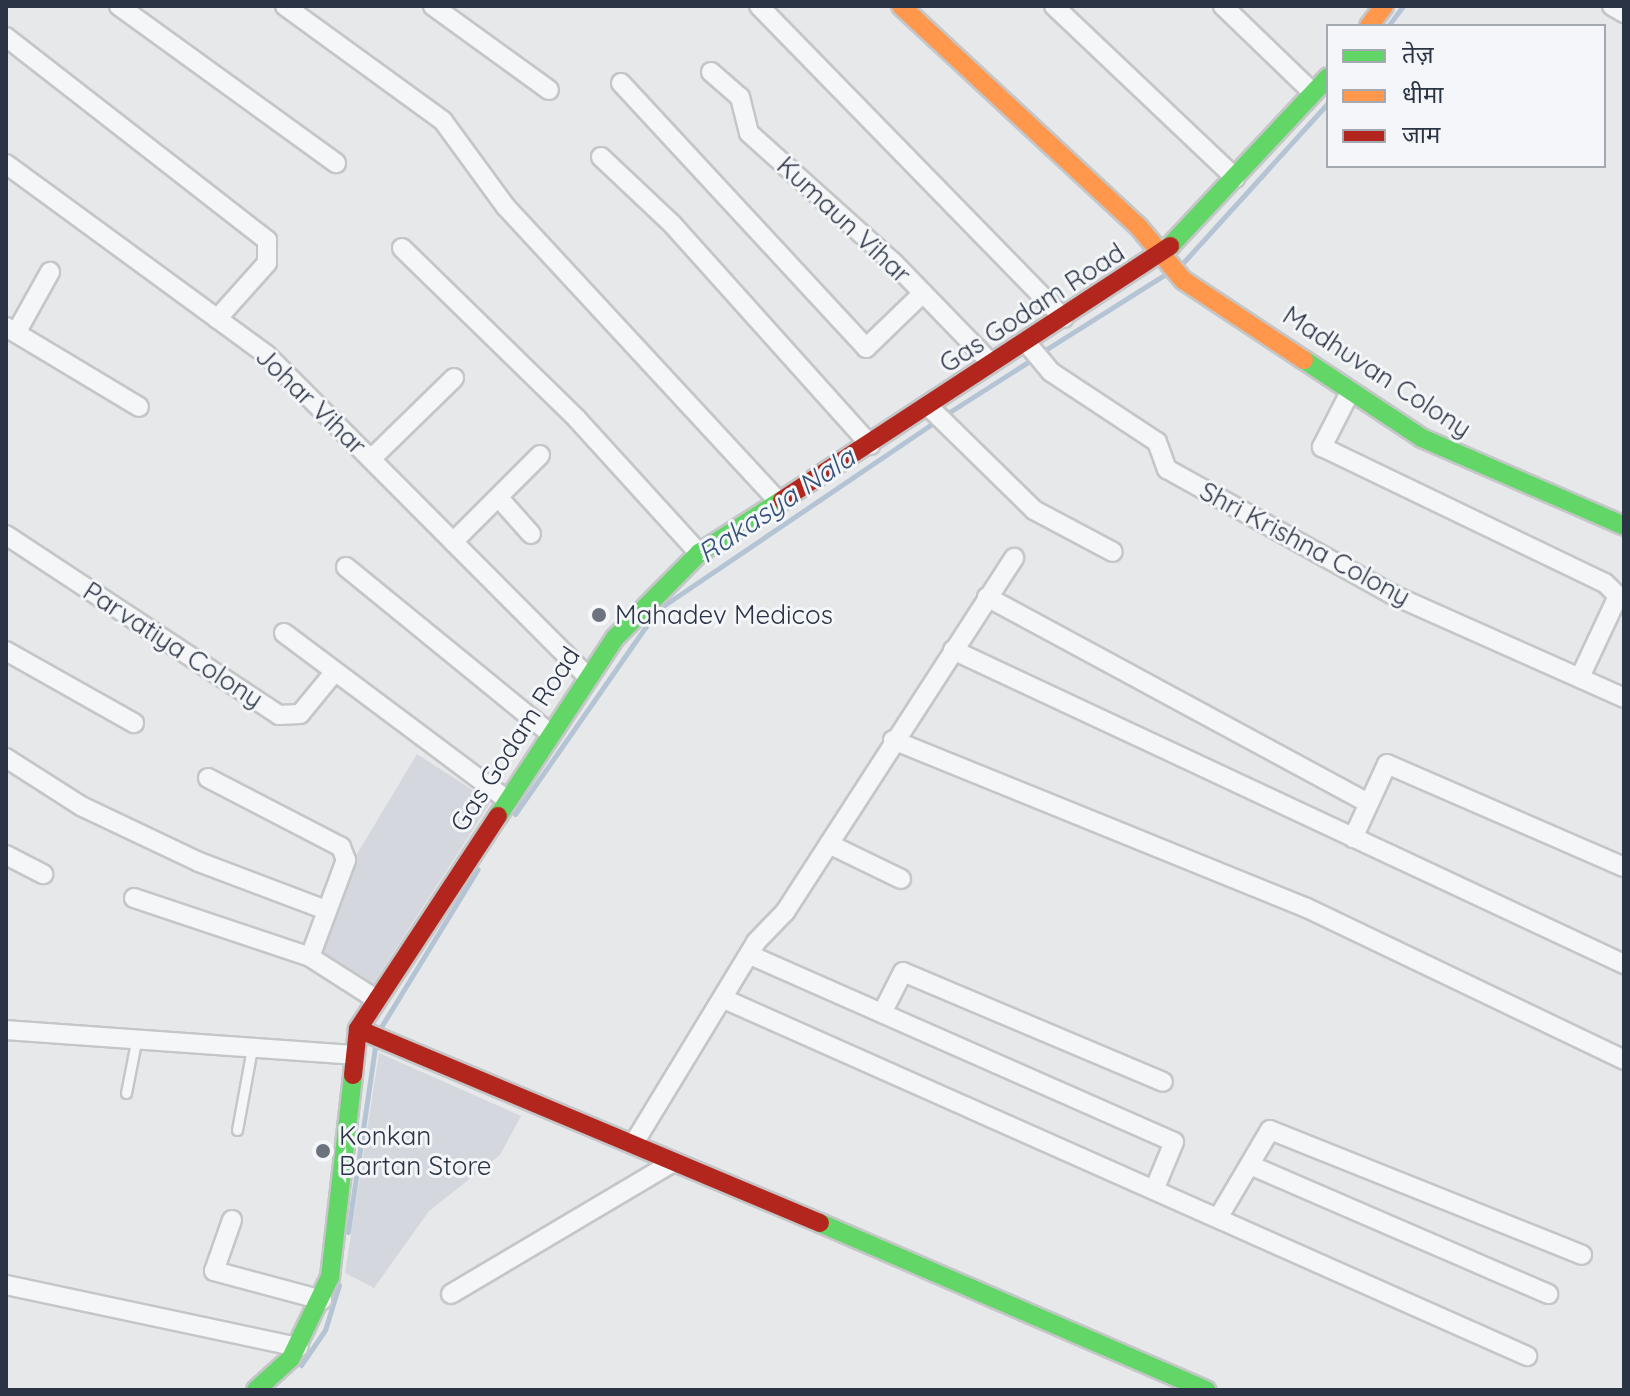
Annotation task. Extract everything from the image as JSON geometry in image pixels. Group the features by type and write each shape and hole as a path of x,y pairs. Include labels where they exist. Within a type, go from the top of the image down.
{"main road":[{"name":"Madhuvan Colony","path":"901,6 1171,266 1350,392 1454,454 1624,526"},
{"path":"1370,24 1384,6"},
{"name":"Gas Godam Road","path":"256,1390 298,1347 322,1300 341,1192 351,1055 373,1032 374,998 551,734 586,675 668,576 699,553 870,445 937,415 991,363 1034,352 1064,318 1171,266 1235,178 1326,79"},
{"path":"373,1032 1206,1390"}],"street":[{"path":"119,6 336,163"},
{"path":"285,6 443,121 506,207 780,503"},
{"path":"433,6 549,90"},
{"path":"759,6 1064,318"},
{"path":"1054,6 1235,178"},
{"path":"1223,6 1313,93"},
{"path":"1612,6 1624,13"},
{"path":"6,37 267,240 267,263 217,319"},
{"name":"Kumaun Vihar","path":"711,72 740,97 749,133 923,293 991,363"},
{"path":"621,83 866,348 923,293"},
{"path":"601,157 672,224 870,445"},
{"name":"Johar Vihar","path":"6,164 267,355 586,675"},
{"path":"402,248 577,419 699,553"},
{"path":"50,272 11,330 139,407"},
{"name":"Shri Krishna Colony","path":"1034,352 1157,442 1167,469 1235,509 1393,595 1624,698"},
{"path":"371,459 454,378"},
{"path":"1350,392 1322,447 1605,583 1618,596 1580,677"},
{"path":"937,415 1034,510 1113,552"},
{"path":"453,542 540,455"},
{"path":"499,498 531,534"},
{"name":"Parvatiya Colony","path":"6,535 279,715 300,714 332,675"},
{"path":"634,1143 750,955 829,844 893,740 1014,558"},
{"path":"346,567 551,734"},
{"path":"987,597 1368,803"},
{"path":"284,633 332,675 507,800"},
{"path":"953,650 1624,964"},
{"path":"6,651 134,723"},
{"path":"893,740 1307,908 1624,1060"},
{"path":"6,758 81,806 199,862 326,910"},
{"path":"1353,838 1387,764 1624,867"},
{"path":"208,778 341,847 346,860 310,957"},
{"path":"829,844 901,879"},
{"path":"6,855 43,874"},
{"path":"134,898 310,957 374,998"},
{"path":"750,955 1174,1142 1154,1190"},
{"path":"882,1013 903,972 1163,1082"},
{"path":"724,999 1527,1356"},
{"path":"6,1030 136,1042 351,1055"},
{"path":"1218,1218 1270,1130 1582,1255"},
{"path":"451,1294 673,1162"},
{"path":"1250,1165 1548,1294"},
{"path":"232,1220 214,1271 322,1300"},
{"path":"6,1285 298,1347"}],"lane":[{"path":"126,1093 136,1042"},
{"path":"237,1130 252,1048"}],"shaded area":[{"path":"417,754 491,802 371,987 318,958 351,864"},
{"path":"379,1053 521,1116 500,1155 429,1211 374,1288 345,1273"}],"waterway":[{"name":"Rakasya Nala","path":"1390,24 1403,6"},
{"name":"Rakasya Nala","path":"1181,265 1326,105"},
{"name":"Rakasya Nala","path":"1042,352 1166,274"},
{"name":"Rakasya Nala","path":"945,415 1034,358"},
{"name":"Rakasya Nala","path":"663,606 936,421"},
{"name":"Rakasya Nala","path":"515,814 651,619"},
{"name":"Rakasya Nala","path":"381,1027 478,869"},
{"path":"348,1232 376,1040"},
{"path":"301,1365 325,1330 339,1285"}],"traffic: fast":[{"path":"1170,246 1326,79"},
{"path":"1304,360 1422,438 1624,526"},
{"path":"498,816 615,638 699,553 782,500"},
{"path":"256,1390 291,1358 330,1277 353,1075"},
{"path":"820,1223 1206,1390"}],"traffic: slow":[{"path":"901,6 1138,226 1183,280 1304,360"},
{"path":"1370,24 1384,6"}],"traffic: jam":[{"path":"782,500 1170,246"},
{"path":"353,1075 358,1029 498,816"},
{"path":"358,1029 820,1223"}],"place":[{"name":"Mahadev Medicos","path":"599,615"},
{"name":"Konkan Bartan Store","path":"323,1151"}]}
